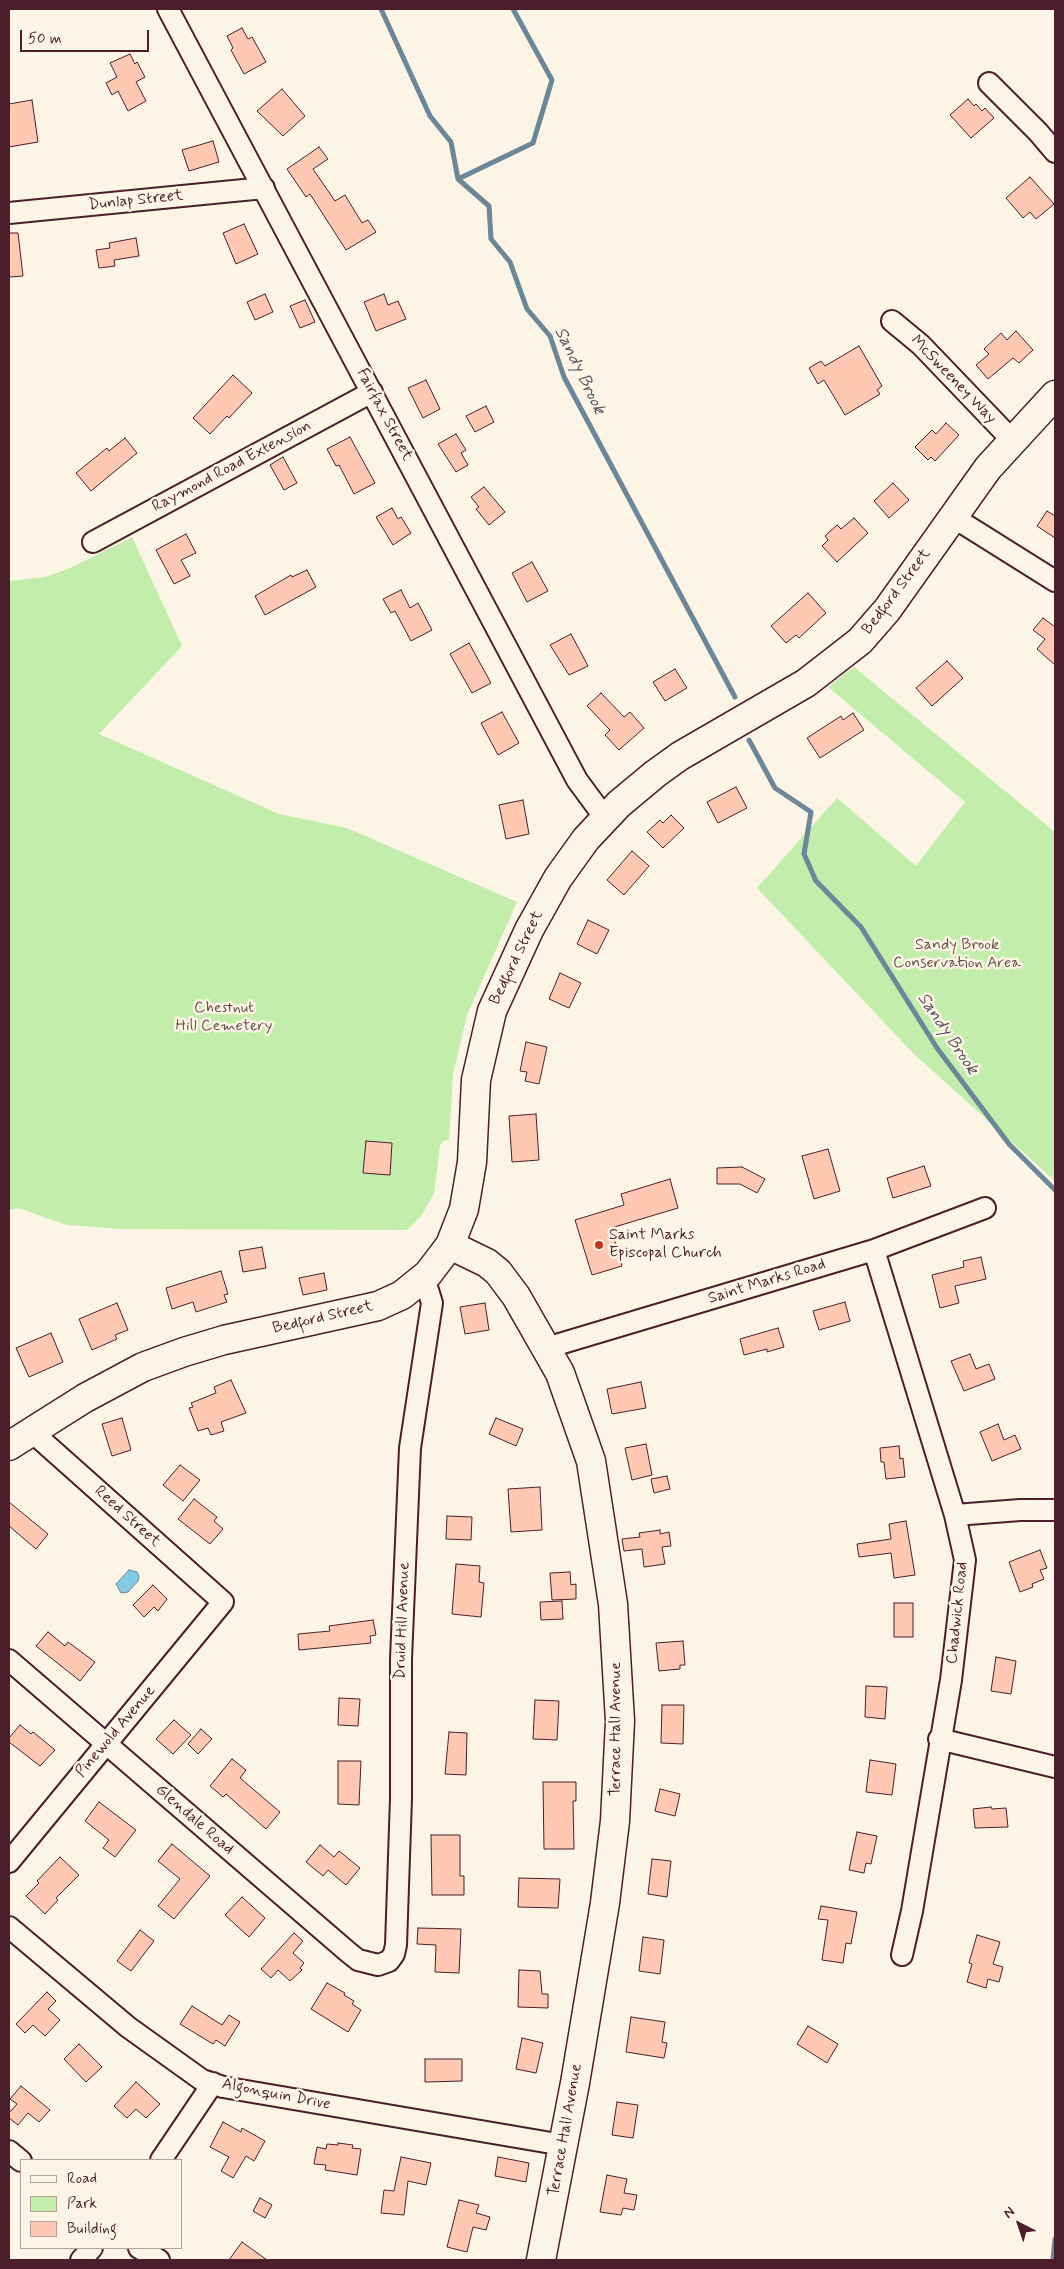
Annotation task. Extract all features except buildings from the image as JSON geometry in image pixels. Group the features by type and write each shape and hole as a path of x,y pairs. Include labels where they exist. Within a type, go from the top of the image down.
{"main road":[{"name":"Bedford Street","path":"20,1439 85,1398 143,1368 184,1352 224,1340 378,1306 402,1296 434,1268 450,1245 464,1209 468,1188 476,1080 492,1011 514,957 558,878 586,839 637,788 680,756 806,682 860,640 887,610 988,468 1055,395"},
{"name":"Terrace Hall Avenue","path":"450,1245 487,1263 498,1272 516,1296 546,1348 572,1402 591,1461 613,1604 620,1721 615,1821 605,1903 563,2146 541,2260"}],"street":[{"name":"Fairfax Street","path":"168,9 578,780 605,818"},
{"path":"989,83 1038,132 1055,152"},
{"name":"Dunlap Street","path":"9,214 264,188"},
{"name":"McSweeney Way","path":"892,321 927,351 1012,440"},
{"name":"Raymond Road Extension","path":"93,542 372,392"},
{"path":"953,517 1055,581"},
{"name":"Saint Marks Road","path":"546,1348 874,1250 985,1208"},
{"name":"Chadwick Road","path":"874,1250 956,1515 965,1560 951,1680 939,1739 912,1911 902,1955"},
{"name":"Druid Hill Avenue","path":"386,1963 394,1954 396,1945 401,1798 401,1659 410,1448 432,1303 428,1290 421,1280"},
{"name":"Reed Street","path":"20,1439 223,1602"},
{"path":"956,1515 1020,1510 1055,1510"},
{"name":"Pinewold Avenue","path":"9,1862 223,1602"},
{"name":"Glendale Road","path":"9,1660 348,1952 358,1960 378,1964 386,1963"},
{"path":"939,1739 1055,1767"},
{"name":"Algonquin Drive","path":"9,1927 128,2027 202,2080 233,2088 563,2146"},
{"path":"162,2159 213,2083"},
{"path":"9,2151 20,2161"},
{"path":"81,2260 91,2249"},
{"path":"140,2249 159,2260"}],"green space":[{"name":"Chestnut Hill Cemetery","path":"132,537 182,646 99,734 279,814 347,828 517,902 467,1015 453,1075 449,1140 445,1140 440,1145 434,1193 422,1215 407,1230 122,1229 67,1225 18,1208 9,1210 9,581 45,577 70,568"},
{"name":"Sandy Brook Conservation Area","path":"854,667 1055,832 1055,1181 914,1054 757,888 837,798 916,866 965,802 828,687"}],"water":[{"path":"129,1570 137,1572 139,1576 138,1581 128,1592 121,1593 116,1584"}],"waterway":[{"name":"Sandy Brook","path":"381,9 430,116 451,142 458,179 489,206 491,239 510,262 527,309 550,336 564,377 735,697"},
{"path":"458,179 533,143 552,80 513,9"},
{"name":"Sandy Brook","path":"749,740 775,788 811,812 804,854 816,881 861,927 937,1048 1009,1144 1055,1190"},
{"name":"Sandy Brook","path":"1053,2260 1055,2239"}],"place":[{"name":"Saint Marks Episcopal Church","path":"599,1245"}]}
